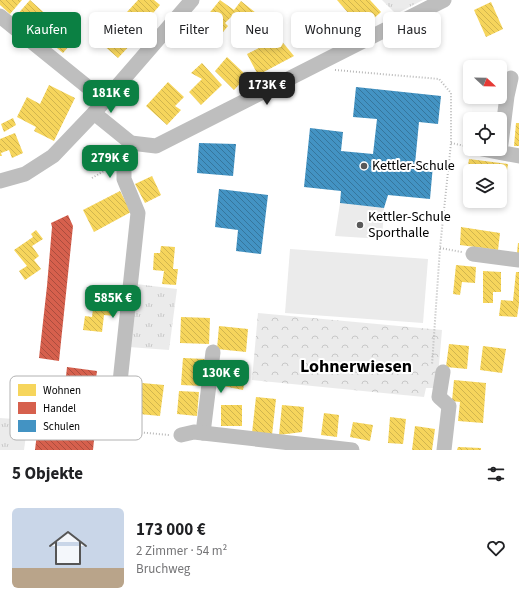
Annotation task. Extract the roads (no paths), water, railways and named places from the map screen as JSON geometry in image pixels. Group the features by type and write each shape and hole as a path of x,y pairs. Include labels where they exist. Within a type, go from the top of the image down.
{"street":[{"path":"0,181 25,174 53,156 94,113 192,0"},
{"path":"94,113 131,143 156,146 171,140 444,0"},
{"path":"0,16 105,100"},
{"path":"504,112 506,96 511,78"},
{"path":"121,376 138,213 124,179 124,165 131,143"},
{"path":"507,153 519,156"},
{"path":"473,254 519,260"},
{"path":"203,433 213,352"},
{"path":"443,372 439,398 449,406 444,450"},
{"path":"181,435 194,432 322,448 352,450"}],"place":[{"name":"Kettler-Schule","path":"364,166"},
{"name":"Kettler-Schule Sporthalle","path":"360,225"}],"district":[{"name":"Lohnerwiesen","path":"356,366"}]}
